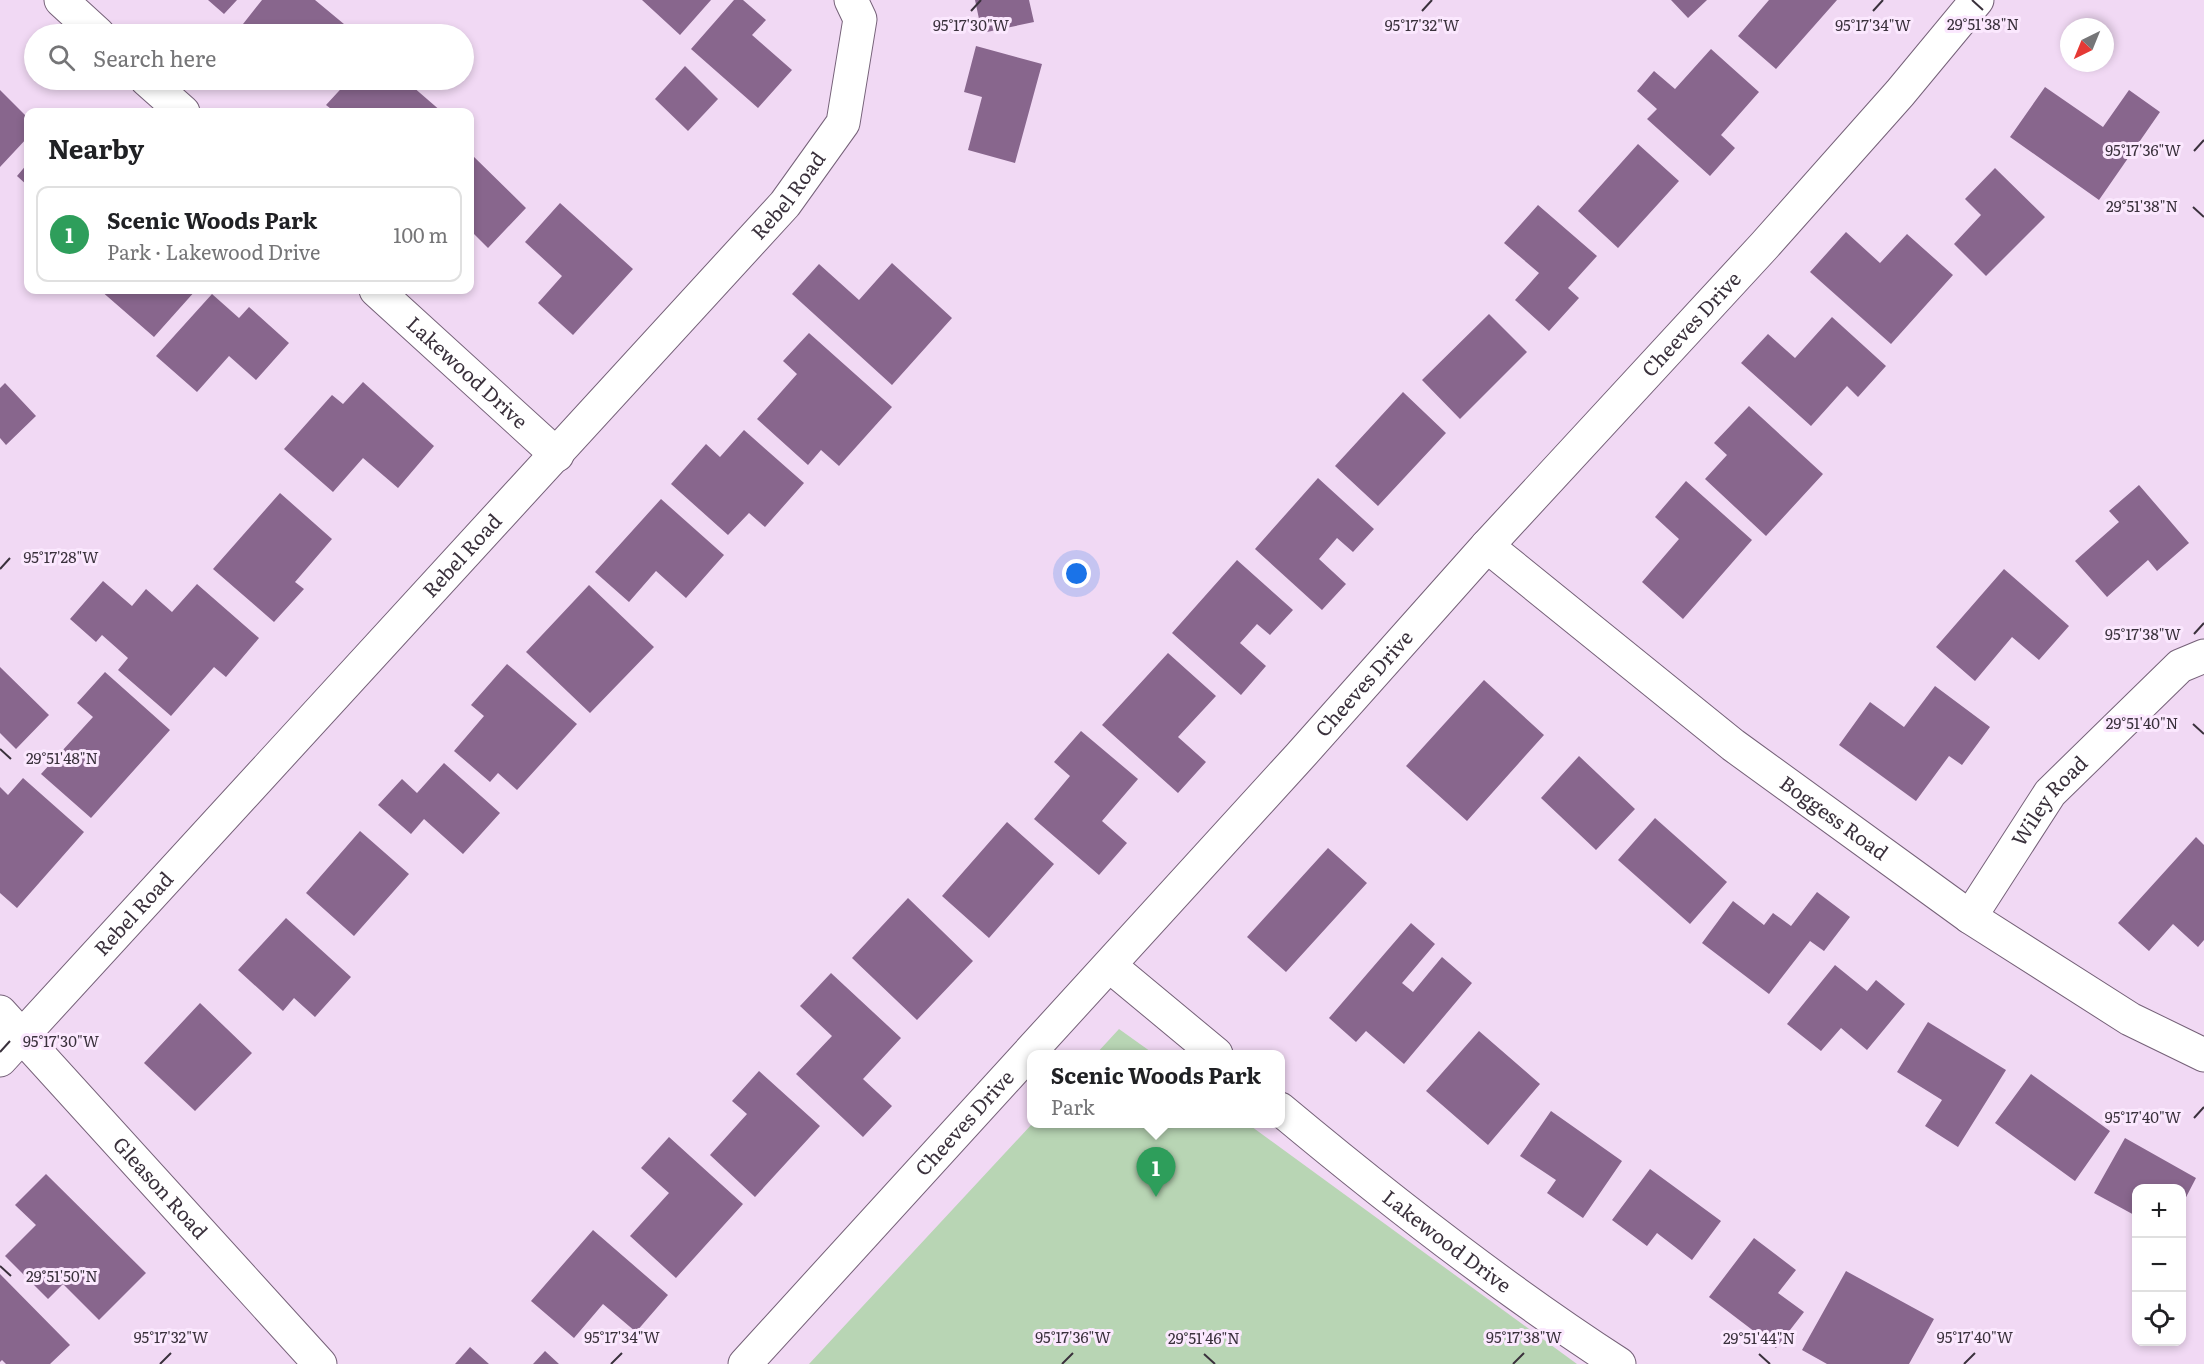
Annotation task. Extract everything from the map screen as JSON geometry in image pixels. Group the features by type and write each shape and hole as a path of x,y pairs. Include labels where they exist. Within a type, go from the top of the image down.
{"street":[{"path":"61,0 87,24"},
{"name":"Cheeves Drive","path":"1033,1050 1487,546 1764,246 1900,93 1977,0"},
{"name":"Rebel Road","path":"0,1060 557,456 785,204 843,123 855,10"},
{"path":"158,90 178,108"},
{"name":"Lakewood Drive","path":"380,294 557,456"},
{"name":"Boggess Road","path":"1487,546 1732,745 1970,917 2130,1019 2204,1055"},
{"name":"Wiley Road","path":"1970,917 2050,793 2180,666 2204,656"},
{"path":"1110,966 1211,1050"},
{"name":"Gleason Road","path":"0,1012 320,1364"},
{"name":"Cheeves Drive","path":"746,1364 1027,1057"},
{"name":"Lakewood Drive","path":"1285,1112 1386,1198 1557,1324 1619,1364"}],"green space":[{"path":"1119,1029 1148,1050 1100,1050"},
{"path":"1028,1128 1253,1128 1577,1364 809,1364"}],"building":[{"path":"208,0 237,0 224,14"},
{"path":"262,0 315,0 344,24 243,24"},
{"path":"642,0 711,0 680,35"},
{"path":"734,0 743,0 766,20 752,35 792,70 758,108 691,49"},
{"path":"975,0 1029,0 1034,22 982,33"},
{"path":"1671,0 1707,0 1688,18"},
{"path":"1769,0 1837,0 1776,69 1738,36"},
{"path":"976,46 1042,64 1015,163 968,150 982,97 964,92"},
{"path":"1711,49 1759,92 1721,135 1735,148 1710,176 1647,119 1657,109 1637,91 1654,71 1675,89"},
{"path":"685,66 718,99 688,131 655,99"},
{"path":"2045,87 2103,127 2129,90 2160,112 2099,200 2010,137"},
{"path":"0,90 24,114 24,141 0,167"},
{"path":"340,90 417,90 437,108 330,108 326,105"},
{"path":"1638,144 1679,181 1618,248 1578,211"},
{"path":"474,157 526,208 488,248 474,234"},
{"path":"24,168 24,182 17,176"},
{"path":"1995,168 2045,217 1986,276 1954,244 1981,215 1965,199"},
{"path":"560,203 633,269 573,335 538,303 562,276 525,242"},
{"path":"1538,205 1597,256 1568,288 1579,298 1549,331 1515,300 1539,273 1504,243"},
{"path":"1846,232 1880,263 1907,234 1953,275 1891,344 1810,272"},
{"path":"892,263 952,318 892,385 792,294 819,264 859,300"},
{"path":"105,294 192,294 154,337"},
{"path":"212,294 239,318 249,307 289,343 256,380 229,356 197,392 156,356"},
{"path":"1489,314 1527,352 1460,419 1422,380"},
{"path":"1832,317 1886,366 1858,397 1847,386 1811,426 1741,363 1768,334 1795,358"},
{"path":"809,333 892,407 839,466 821,450 808,465 757,419 797,374 783,361"},
{"path":"363,382 434,446 398,488 363,458 333,492 284,449 332,395 343,404"},
{"path":"5,383 36,416 6,445 0,438 0,388"},
{"path":"1403,392 1446,433 1378,506 1335,466"},
{"path":"1749,406 1823,474 1766,536 1705,479 1727,455 1714,443"},
{"path":"744,430 804,483 765,527 749,513 728,535 671,484 706,444 720,457"},
{"path":"1318,478 1374,529 1353,552 1337,538 1319,559 1346,584 1322,610 1255,549"},
{"path":"1686,481 1752,540 1683,619 1642,582 1679,539 1655,517"},
{"path":"2139,485 2189,543 2157,571 2148,560 2107,597 2075,561 2119,522 2109,511"},
{"path":"280,493 332,539 295,582 304,589 274,622 213,569"},
{"path":"661,499 724,555 686,598 656,571 629,602 595,572"},
{"path":"1237,560 1293,610 1270,635 1257,624 1240,643 1266,666 1241,695 1172,633"},
{"path":"2004,569 2069,626 2039,660 2012,637 1975,681 1936,647"},
{"path":"103,581 132,606 146,589 172,612 197,584 259,638 226,677 214,667 171,716 118,670 128,658 102,635 96,642 70,619"},
{"path":"589,585 654,647 590,713 526,652"},
{"path":"1168,653 1216,696 1178,737 1206,762 1178,793 1102,725"},
{"path":"507,664 577,724 517,790 498,773 490,782 454,751 484,716 471,705"},
{"path":"0,667 49,715 16,749 0,733"},
{"path":"105,672 170,730 91,818 41,774 93,717 77,703"},
{"path":"1484,680 1544,735 1467,821 1406,766"},
{"path":"1935,686 1990,727 1962,765 1949,756 1916,801 1839,745 1870,702 1904,727"},
{"path":"1081,731 1138,779 1102,821 1127,843 1099,875 1034,819 1070,776 1054,762"},
{"path":"1579,756 1635,809 1596,850 1541,798"},
{"path":"444,763 500,813 463,854 424,819 411,834 378,805 402,779 417,793"},
{"path":"23,778 84,832 17,908 0,893 0,787 8,795"},
{"path":"1655,818 1727,882 1690,924 1618,860"},
{"path":"1007,822 1054,864 989,938 942,896"},
{"path":"360,831 409,874 354,936 306,893"},
{"path":"2196,837 2204,845 2204,940 2198,947 2173,924 2149,951 2118,923"},
{"path":"1328,848 1367,883 1286,972 1247,937"},
{"path":"1817,892 1850,917 1824,951 1810,941 1769,994 1702,943 1733,901 1764,925 1773,913 1791,926"},
{"path":"908,898 973,961 917,1020 852,958"},
{"path":"286,918 351,977 315,1017 294,998 283,1011 238,970"},
{"path":"1411,923 1435,944 1402,983 1413,992 1442,957 1472,983 1404,1064 1366,1031 1356,1042 1329,1018"},
{"path":"1835,965 1867,991 1876,980 1905,1004 1867,1050 1841,1028 1821,1051 1787,1024"},
{"path":"831,973 901,1038 863,1079 892,1106 863,1137 796,1074 832,1036 800,1006"},
{"path":"200,1003 252,1053 195,1111 144,1063"},
{"path":"1928,1022 2006,1070 1958,1147 1925,1126 1942,1100 1897,1072"},
{"path":"1479,1031 1540,1084 1488,1145 1426,1091"},
{"path":"759,1071 820,1126 755,1197 710,1155 747,1114 732,1101"},
{"path":"2031,1074 2110,1131 2075,1181 1995,1123"},
{"path":"1551,1111 1622,1161 1583,1218 1547,1193 1556,1180 1520,1156"},
{"path":"669,1137 743,1204 676,1278 630,1236 669,1193 641,1168"},
{"path":"2125,1138 2196,1178 2186,1197 2186,1184 2132,1184 2132,1214 2094,1193"},
{"path":"1650,1169 1721,1221 1692,1260 1657,1233 1647,1246 1612,1220"},
{"path":"46,1174 146,1273 99,1320 63,1284 48,1299 5,1256 36,1225 15,1205"},
{"path":"593,1230 668,1295 636,1332 603,1304 574,1338 531,1301"},
{"path":"1754,1238 1796,1270 1778,1293 1804,1312 1776,1348 1709,1297"},
{"path":"1846,1271 1934,1319 1909,1364 1827,1364 1802,1350"},
{"path":"0,1274 70,1345 50,1364 6,1364 2,1360 0,1362"},
{"path":"470,1347 489,1364 455,1364"},
{"path":"545,1351 559,1364 533,1364"}],"place":[{"name":"Scenic Woods Park","path":"1156,1197"}]}
